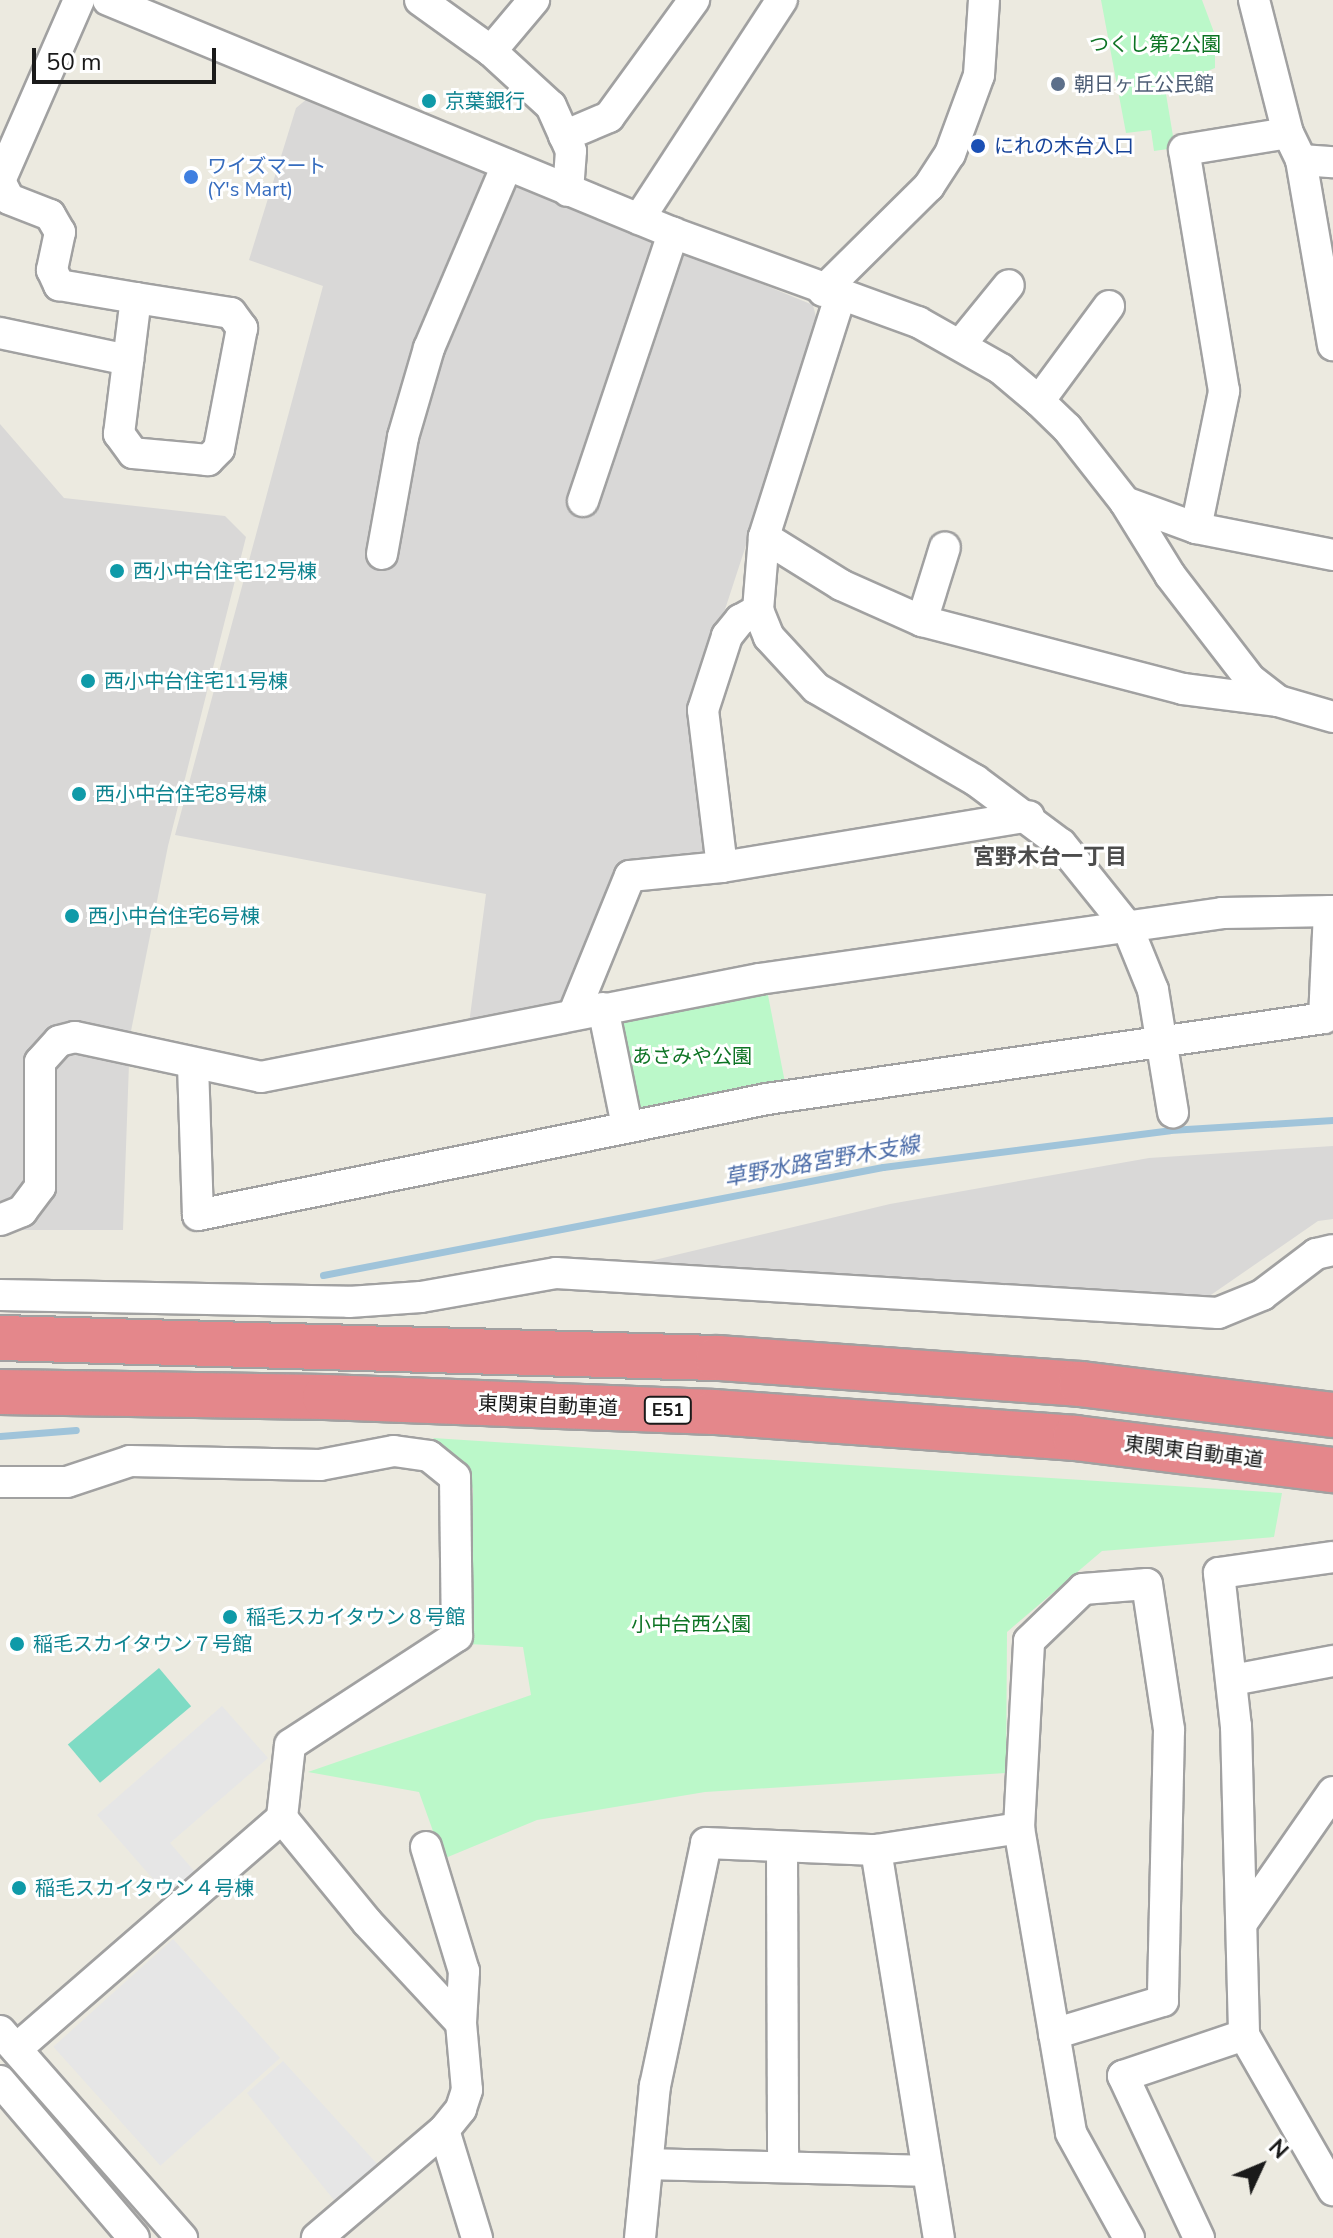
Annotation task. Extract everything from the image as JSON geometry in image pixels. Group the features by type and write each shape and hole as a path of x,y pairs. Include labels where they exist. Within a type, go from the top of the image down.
{"highway":[{"path":"0,1338 718,1358 1081,1384 1333,1415"},
{"name":"東関東自動車道","path":"0,1392 325,1397 714,1412 1075,1438 1333,1470"}],"street":[{"path":"79,0 0,181 9,199 50,215 60,232 52,270 59,285 231,313 242,328 219,449 208,460 133,453 119,434 136,298"},
{"path":"108,0 673,233 832,294 918,322 1001,369 1067,428 1125,502 1170,575 1230,654 1278,701"},
{"path":"420,0 491,51 551,106 571,151 568,191"},
{"path":"491,51 534,0"},
{"path":"564,136 609,117 694,0"},
{"path":"639,219 782,0"},
{"path":"984,0 979,75 950,154 929,186 832,294 764,537 758,610 769,637 816,688 1029,816 1061,844 1127,926 1153,990 1165,1044 1173,1112"},
{"path":"1254,0 1288,133 1301,160 1332,333"},
{"path":"1196,528 1224,391 1184,150 1288,133"},
{"path":"1301,160 1333,162"},
{"path":"382,554 403,437 429,348 507,165"},
{"path":"583,501 673,233"},
{"path":"960,345 1009,285"},
{"path":"1039,401 1109,306"},
{"path":"0,333 128,360"},
{"path":"1125,502 1196,528 1333,555"},
{"path":"764,537 841,585 922,621 1183,689 1278,701 1333,717"},
{"path":"922,621 945,547"},
{"path":"722,867 703,710 727,636 740,620 758,610"},
{"path":"627,1126 589,1010 630,876 722,867 1029,816"},
{"path":"0,1220 22,1211 40,1187 38,1076 49,1049 75,1037 193,1065 261,1077 589,1010 759,979 1222,913 1331,911 1324,1018 1165,1044 767,1099 198,1215 193,1065"},
{"path":"0,1295 349,1302 421,1297 556,1273 1218,1313 1262,1295 1316,1254 1333,1250"},
{"path":"0,1482 67,1482 130,1461 320,1465 394,1451 429,1456 446,1466 455,1477 457,1636 290,1745 282,1818 8,2040 182,2238"},
{"path":"1333,1557 1219,1573 1233,1680 1244,1920 1244,2035 1333,2190"},
{"path":"1054,2034 1163,2001 1169,1730 1147,1584 1083,1589 1029,1641 1019,1828 1054,2034 1071,2133 1129,2238"},
{"path":"1233,1680 1333,1661"},
{"path":"1244,1920 1333,1792"},
{"path":"282,1818 367,1922 461,2023"},
{"path":"640,2238 655,2086 706,1843 782,1849 876,1850 1019,1828"},
{"path":"317,2238 444,2130 467,2090 461,2023 464,1971 426,1847"},
{"path":"782,1849 783,2167"},
{"path":"876,1850 939,2238"},
{"path":"1199,2238 1123,2076 1244,2035"},
{"path":"0,2081 134,2238"},
{"path":"444,2130 477,2238"},
{"path":"648,2164 928,2171"}],"shaded area":[{"path":"308,98 813,305 818,325 699,689 707,842 698,860 619,871 566,999 469,1024 486,894 175,835 323,286 249,260 296,108"},
{"path":"0,424 64,498 225,516 246,537 168,846 130,1036 123,1230 0,1230"},
{"path":"1333,1146 1333,1219 1318,1221 1205,1299 566,1281 890,1204 1149,1158"},
{"path":"222,1706 268,1758 170,1843 195,1872 168,1896 97,1815"},
{"path":"173,1939 280,2058 160,2166 53,2047"},
{"path":"283,2061 379,2166 338,2205 247,2093"}],"green space":[{"name":"つくし第2公園","path":"1101,0 1202,0 1215,35 1215,68 1165,88 1175,148 1154,151 1151,130 1126,133"},
{"name":"あさみや公園","path":"767,990 787,1091 630,1122 610,1021"},
{"name":"小中台西公園","path":"433,1438 1282,1493 1274,1537 1102,1551 1007,1632 1006,1773 705,1792 537,1820 443,1859 419,1792 308,1772 531,1695 523,1647 469,1644 473,1489 462,1467"},
{"path":"159,1668 191,1706 100,1783 68,1744"}],"waterway":[{"name":"草野水路宮野木支線","path":"323,1275 883,1167 1170,1130 1333,1120"},
{"path":"0,1436 76,1430"}],"place":[{"name":"朝日ヶ丘公民館","path":"1058,84"},
{"name":"京葉銀行","path":"429,101"},
{"name":"にれの木台入口","path":"978,146"},
{"name":"ワイズマート (Y's Mart)","path":"191,177"},
{"name":"西小中台住宅12号棟","path":"117,571"},
{"name":"西小中台住宅11号棟","path":"88,681"},
{"name":"西小中台住宅8号棟","path":"79,794"},
{"name":"西小中台住宅6号棟","path":"72,916"},
{"name":"稲毛スカイタウン８号館","path":"230,1617"},
{"name":"稲毛スカイタウン７号館","path":"17,1644"},
{"name":"稲毛スカイタウン４号棟","path":"19,1888"}],"district":[{"name":"宮野木台一丁目","path":"1050,858"}]}
